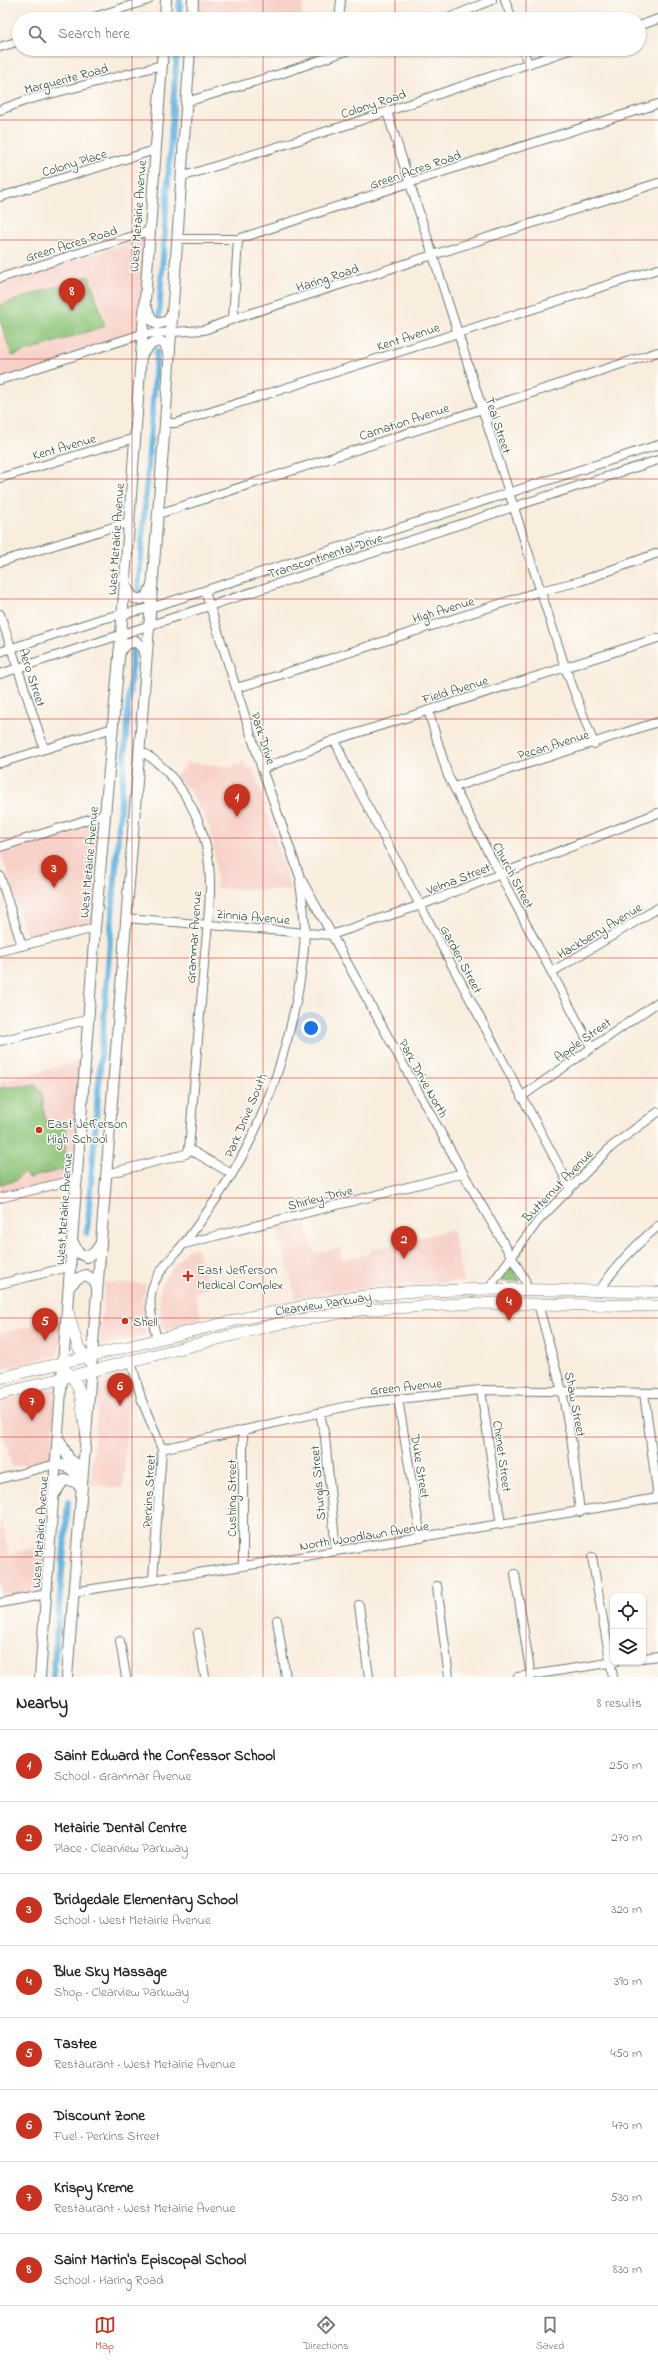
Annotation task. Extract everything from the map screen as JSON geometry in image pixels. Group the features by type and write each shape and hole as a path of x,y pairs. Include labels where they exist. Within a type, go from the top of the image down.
{"highway":[{"name":"Clearview Parkway","path":"0,1394 156,1340 245,1318 348,1298 402,1292 488,1289 587,1292 658,1292"},
{"path":"483,1303 502,1296 522,1296 525,1295 527,1289"},
{"path":"538,1304 540,1296 564,1297 587,1292"},
{"name":"Clearview Parkway","path":"0,1378 47,1367 66,1371 89,1362 106,1367 312,1317 402,1306 483,1303 658,1306"},
{"path":"68,1312 78,1346 89,1362"},
{"path":"154,1356 157,1348 180,1342 183,1334"},
{"path":"66,1371 79,1391 86,1430"}],"main road":[{"path":"165,12 166,0"},
{"path":"192,12 193,0"},
{"name":"West Metairie Avenue","path":"40,1677 55,1494 56,1464 66,1371 68,1312 90,1019 95,928 121,636 144,297 163,56"},
{"path":"67,1677 80,1490 86,1430 89,1362 101,1243 165,422 189,56"},
{"path":"144,297 146,311 157,324 168,321 172,313"},
{"path":"140,361 148,346 155,342 162,342 167,347 169,358"},
{"path":"125,581 128,594 133,598 140,599 146,596 152,583"},
{"path":"119,653 124,645 135,641 143,648 146,663"},
{"path":"74,1244 78,1253 87,1257 95,1252 101,1243"},
{"path":"70,1285 78,1278 86,1275 94,1280 97,1287"},
{"path":"59,1435 66,1455 73,1463 83,1467"},
{"path":"66,1455 78,1456 84,1449"},
{"path":"56,1464 66,1465 73,1470 80,1490"},
{"path":"55,1494 64,1480 73,1481 80,1490"}],"street":[{"path":"110,12 148,0"},
{"path":"339,12 340,0"},
{"path":"463,12 492,0"},
{"path":"505,0 509,12"},
{"path":"646,24 658,20"},
{"path":"0,47 12,43"},
{"path":"186,102 324,56"},
{"path":"525,56 528,64"},
{"name":"Colony Road","path":"181,177 387,112 551,56"},
{"name":"Marguerite Road","path":"0,110 27,100 162,66"},
{"name":"Green Acres Road","path":"178,239 238,239 503,152 658,104"},
{"name":"Teal Street","path":"387,112 456,333 514,507 565,668 594,744"},
{"name":"Colony Place","path":"0,197 155,150"},
{"name":"Haring Road","path":"0,380 142,334 204,330 233,319 658,183"},
{"name":"Green Acres Road","path":"0,278 149,231"},
{"path":"233,319 238,239"},
{"name":"Kent Avenue","path":"165,422 176,423 658,269"},
{"name":"Carnation Avenue","path":"158,514 658,352"},
{"name":"Kent Avenue","path":"0,478 135,438"},
{"name":"Transcontinental Drive","path":"0,652 101,619 150,608 658,445"},
{"name":"Transcontinental Drive","path":"0,674 121,636 209,605 658,460"},
{"path":"0,562 129,522"},
{"name":"High Avenue","path":"236,688 267,680 540,591 581,580 658,553"},
{"name":"Park Drive","path":"205,590 262,769 300,877"},
{"name":"Aero Street","path":"0,614 44,748"},
{"name":"Field Avenue","path":"262,769 335,740 658,638"},
{"name":"Church Street","path":"428,710 448,776 591,1047"},
{"name":"Pecan Avenue","path":"454,787 594,744 658,722"},
{"path":"0,763 44,748 113,728"},
{"name":"Garden Street","path":"335,740 346,766 570,1187"},
{"name":"Grammar Avenue","path":"139,750 152,758 168,773 193,809 207,851 209,872 207,924 189,1149"},
{"name":"Velma Street","path":"331,935 421,905 658,813"},
{"path":"0,847 105,814"},
{"path":"0,876 22,946"},
{"name":"Park Drive South","path":"156,1340 152,1313 153,1286 159,1275 184,1244 232,1174 253,1136 278,1069 290,1023 305,932 300,877"},
{"name":"Park Drive North","path":"300,877 463,1173 525,1280 527,1289"},
{"name":"Hackberry Avenue","path":"552,972 658,908"},
{"name":"Zinnia Avenue","path":"126,918 331,935"},
{"path":"0,951 95,928"},
{"name":"Apple Street","path":"521,1097 658,1002"},
{"path":"0,1041 90,1019"},
{"name":"Butternut Avenue","path":"488,1289 538,1220 611,1147 658,1112"},
{"path":"106,1174 186,1154 189,1149 232,1174"},
{"name":"Shirley Drive","path":"184,1244 463,1173"},
{"path":"0,1198 78,1179"},
{"path":"599,1292 604,1283 646,1236 658,1226"},
{"path":"0,1284 72,1266"},
{"name":"Shaw Street","path":"538,1304 562,1391 572,1444 580,1512"},
{"name":"Perkins Street","path":"131,1361 142,1401 162,1449 153,1580"},
{"name":"Green Avenue","path":"162,1449 361,1403 398,1398 482,1390 658,1393"},
{"name":"Chenet Street","path":"482,1390 500,1525"},
{"path":"644,1393 658,1498"},
{"name":"Duke Street","path":"398,1398 421,1538"},
{"name":"Sturgis Street","path":"320,1412 325,1437 336,1551"},
{"name":"Cushing Street","path":"243,1430 243,1566"},
{"path":"0,1479 56,1464"},
{"name":"North Woodlawn Avenue","path":"73,1592 421,1538 658,1498"},
{"path":"592,1557 610,1647"},
{"path":"515,1574 530,1676"},
{"path":"438,1586 449,1677"},
{"path":"0,1603 47,1594"},
{"path":"359,1605 369,1677"},
{"path":"277,1620 286,1677"},
{"path":"198,1633 205,1677"},
{"path":"120,1641 126,1677"},
{"path":"646,1658 658,1656"},
{"path":"518,1677 610,1663"},
{"path":"612,1677 613,1665"}],"shaded area":[{"path":"200,0 303,0 302,12 199,12"},
{"path":"144,238 144,338 0,382 0,284"},
{"path":"242,760 244,761 244,767 253,768 291,891 217,888 214,847 209,827 191,792 175,775 184,769 185,762 231,767 235,766 235,763 241,766"},
{"path":"100,820 93,923 28,940 1,853"},
{"name":"East Jefferson High School","path":"81,1061 74,1178 0,1196 0,1082"},
{"path":"305,1220 314,1254 340,1247 343,1260 370,1253 370,1250 452,1230 464,1281 379,1286 296,1298 277,1227"},
{"path":"197,1247 208,1288 194,1292 202,1321 163,1331 159,1303 162,1285 166,1276 188,1249"},
{"path":"105,1283 146,1284 142,1301 147,1335 103,1346 100,1344"},
{"path":"64,1318 59,1352 55,1356 0,1370 0,1333"},
{"path":"127,1368 133,1393 129,1397 123,1488 90,1486 100,1378 101,1375"},
{"path":"55,1387 52,1458 12,1467 0,1420 0,1401"},
{"path":"0,1517 10,1554 46,1546 41,1589 0,1596"}],"green space":[{"path":"89,276 105,326 12,356 0,320 0,305"},
{"path":"36,1085 42,1094 45,1119 66,1126 65,1169 28,1178 24,1172 15,1181 0,1185 0,1088"},
{"path":"510,1264 520,1281 500,1281"}],"waterway":[{"path":"179,12 180,0"},
{"path":"159,316 177,56"},
{"path":"138,592 157,351"},
{"path":"87,1233 133,648"},
{"path":"53,1677 68,1502"}],"place":[{"name":"Saint Martin's Episcopal School","path":"72,311"},
{"name":"Saint Edward the Confessor School","path":"237,817"},
{"name":"Bridgedale Elementary School","path":"54,888"},
{"name":"East Jefferson High School","path":"39,1130"},
{"name":"Metairie Dental Centre","path":"404,1259"},
{"name":"East Jefferson Medical Complex","path":"188,1276"},
{"name":"Shell","path":"125,1321"},
{"name":"Blue Sky Massage","path":"509,1321"},
{"name":"Tastee","path":"45,1341"},
{"name":"Discount Zone","path":"120,1406"},
{"name":"Krispy Kreme","path":"32,1421"}]}
